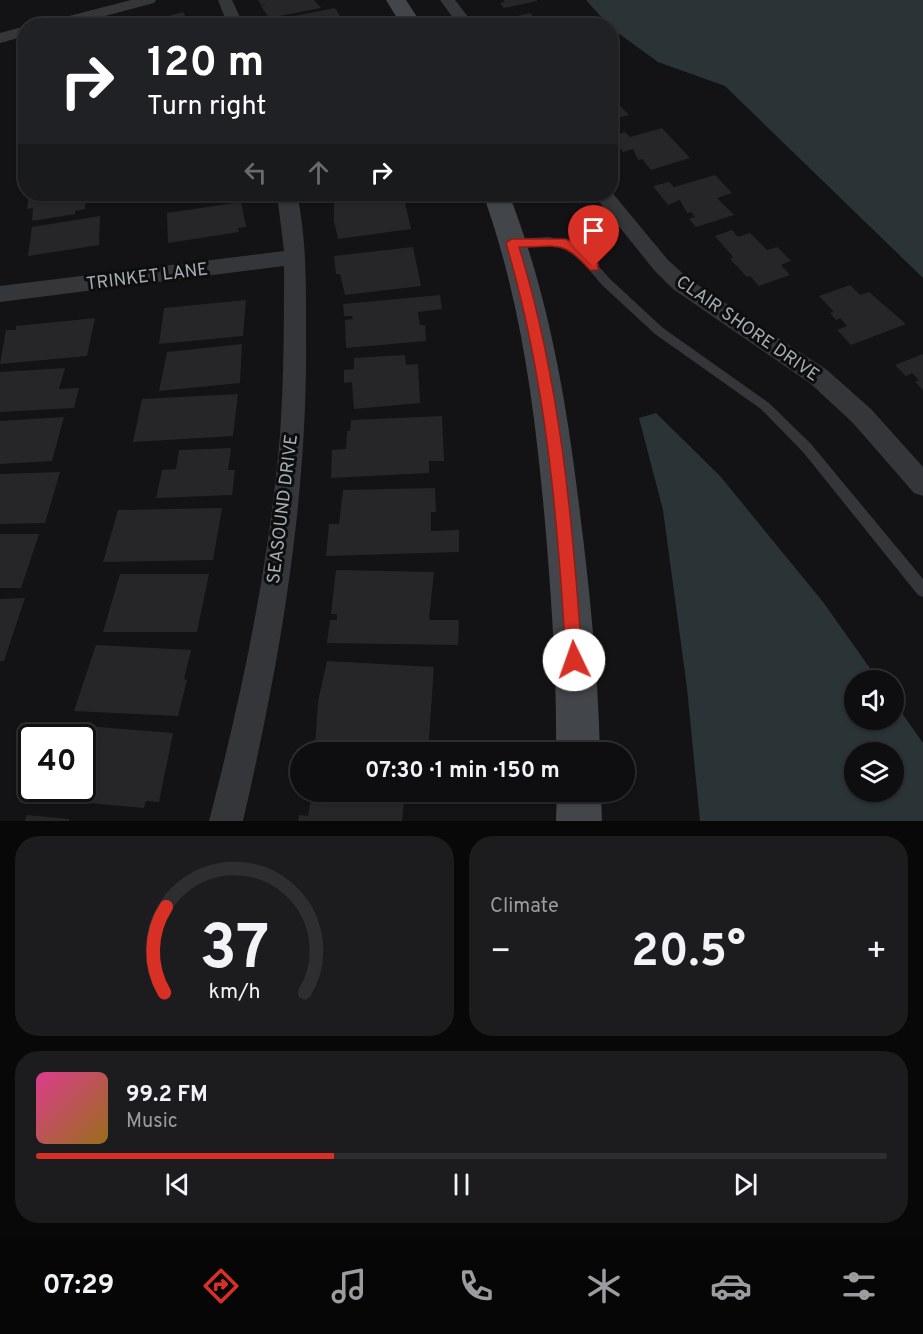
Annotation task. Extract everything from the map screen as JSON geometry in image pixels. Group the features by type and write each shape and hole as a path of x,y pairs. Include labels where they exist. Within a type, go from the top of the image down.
{"street":[{"path":"78,18 149,0"},
{"path":"225,0 233,18"},
{"path":"396,0 408,18"},
{"path":"447,0 462,18"},
{"path":"0,38 18,33"},
{"name":"SEASOUND DRIVE","path":"226,821 259,674 287,481 294,397 294,258 289,201"},
{"path":"498,201 526,291 555,444 568,569 577,742"},
{"name":"CLAIR SHORE DRIVE","path":"609,201 661,265 681,284 819,377 862,416 923,484"},
{"name":"TRINKET LANE","path":"0,294 294,258"},
{"path":"579,802 579,821"}],"lane":[{"path":"512,243 549,241 575,247 606,282 658,331 765,406 807,448 923,590"}],"shaded area":[{"path":"586,0 923,0 923,278 725,86 658,62 618,33 618,18 602,18"},
{"path":"656,413 720,476 823,602 871,670 844,670 844,730 904,730 904,716 923,743 923,821 700,821 687,688 663,510 639,418"}],"building":[{"path":"258,0 314,0 321,8 269,18 261,6 266,4 261,5"},
{"path":"503,0 537,1 504,8 500,3 505,2"},
{"path":"335,8 341,18 284,18"},
{"path":"183,12 186,18 161,18"},
{"path":"530,13 534,18 509,18"},
{"path":"618,103 629,115 618,118"},
{"path":"662,128 690,158 651,170 642,159 638,160 633,149 623,152 618,146 618,134 625,132 630,137"},
{"path":"715,175 732,193 717,198 734,215 696,227 689,219 695,217 691,212 687,213 680,200 668,205 653,186 669,182 674,187"},
{"path":"28,201 86,201 85,209 75,211 75,214 32,221 33,208 27,209"},
{"path":"405,201 411,229 338,239 334,221 334,203"},
{"path":"241,202 246,227 238,228 239,232 168,243 167,213"},
{"path":"100,216 99,245 28,256 32,227"},
{"path":"732,230 738,237 750,233 767,250 777,247 791,261 781,265 790,275 759,286 750,276 747,277 730,259 733,257 715,236"},
{"path":"413,247 421,286 345,295 340,274 336,274 334,256"},
{"path":"850,285 860,295 869,292 906,324 851,345 837,330 847,326 840,318 836,320 830,313 834,312 819,296"},
{"path":"440,295 442,309 418,312 420,325 425,325 426,341 346,348 345,320 353,319 352,316 344,316 343,304"},
{"path":"246,300 243,336 159,344 164,308"},
{"path":"95,318 87,356 0,364 6,330 16,330 16,326"},
{"path":"242,344 240,383 159,391 167,352"},
{"path":"923,354 923,390 915,382 919,380 912,373 906,376 895,365"},
{"path":"405,355 406,365 418,364 420,403 354,409 352,382 344,383 344,370 354,369 354,358"},
{"path":"65,368 59,389 79,388 74,408 0,412 0,372"},
{"path":"238,394 233,436 133,442 142,399"},
{"path":"442,416 444,461 429,461 429,473 331,478 332,450 346,449 347,431 350,431 351,420"},
{"path":"64,417 52,461 0,464 0,421"},
{"path":"231,448 228,470 235,470 232,495 156,498 162,470 176,469 179,450"},
{"path":"60,472 45,523 0,524 0,474"},
{"path":"435,488 436,512 431,512 431,531 459,530 459,552 326,556 329,524 339,524 343,490"},
{"path":"222,508 213,560 103,562 118,510"},
{"path":"0,534 39,534 21,588 0,588"},
{"path":"336,570 434,572 429,620 459,620 458,645 327,643 330,620 337,620 337,614 331,614"},
{"path":"120,574 209,574 197,632 103,632"},
{"path":"25,598 4,661 0,661 0,599"},
{"path":"96,645 191,650 184,679 187,680 178,716 74,711"},
{"path":"327,661 434,667 429,742 315,742 318,701"},
{"path":"96,727 173,733 159,802 146,801 144,808 78,802 96,802"},
{"path":"310,802 404,802 402,821 298,821 299,815 308,816"},
{"path":"27,815 69,819 69,821 25,821"}],"route":[{"path":"574,660 568,569 555,444 526,291 512,243 549,241 565,243 575,247 594,267"}]}
